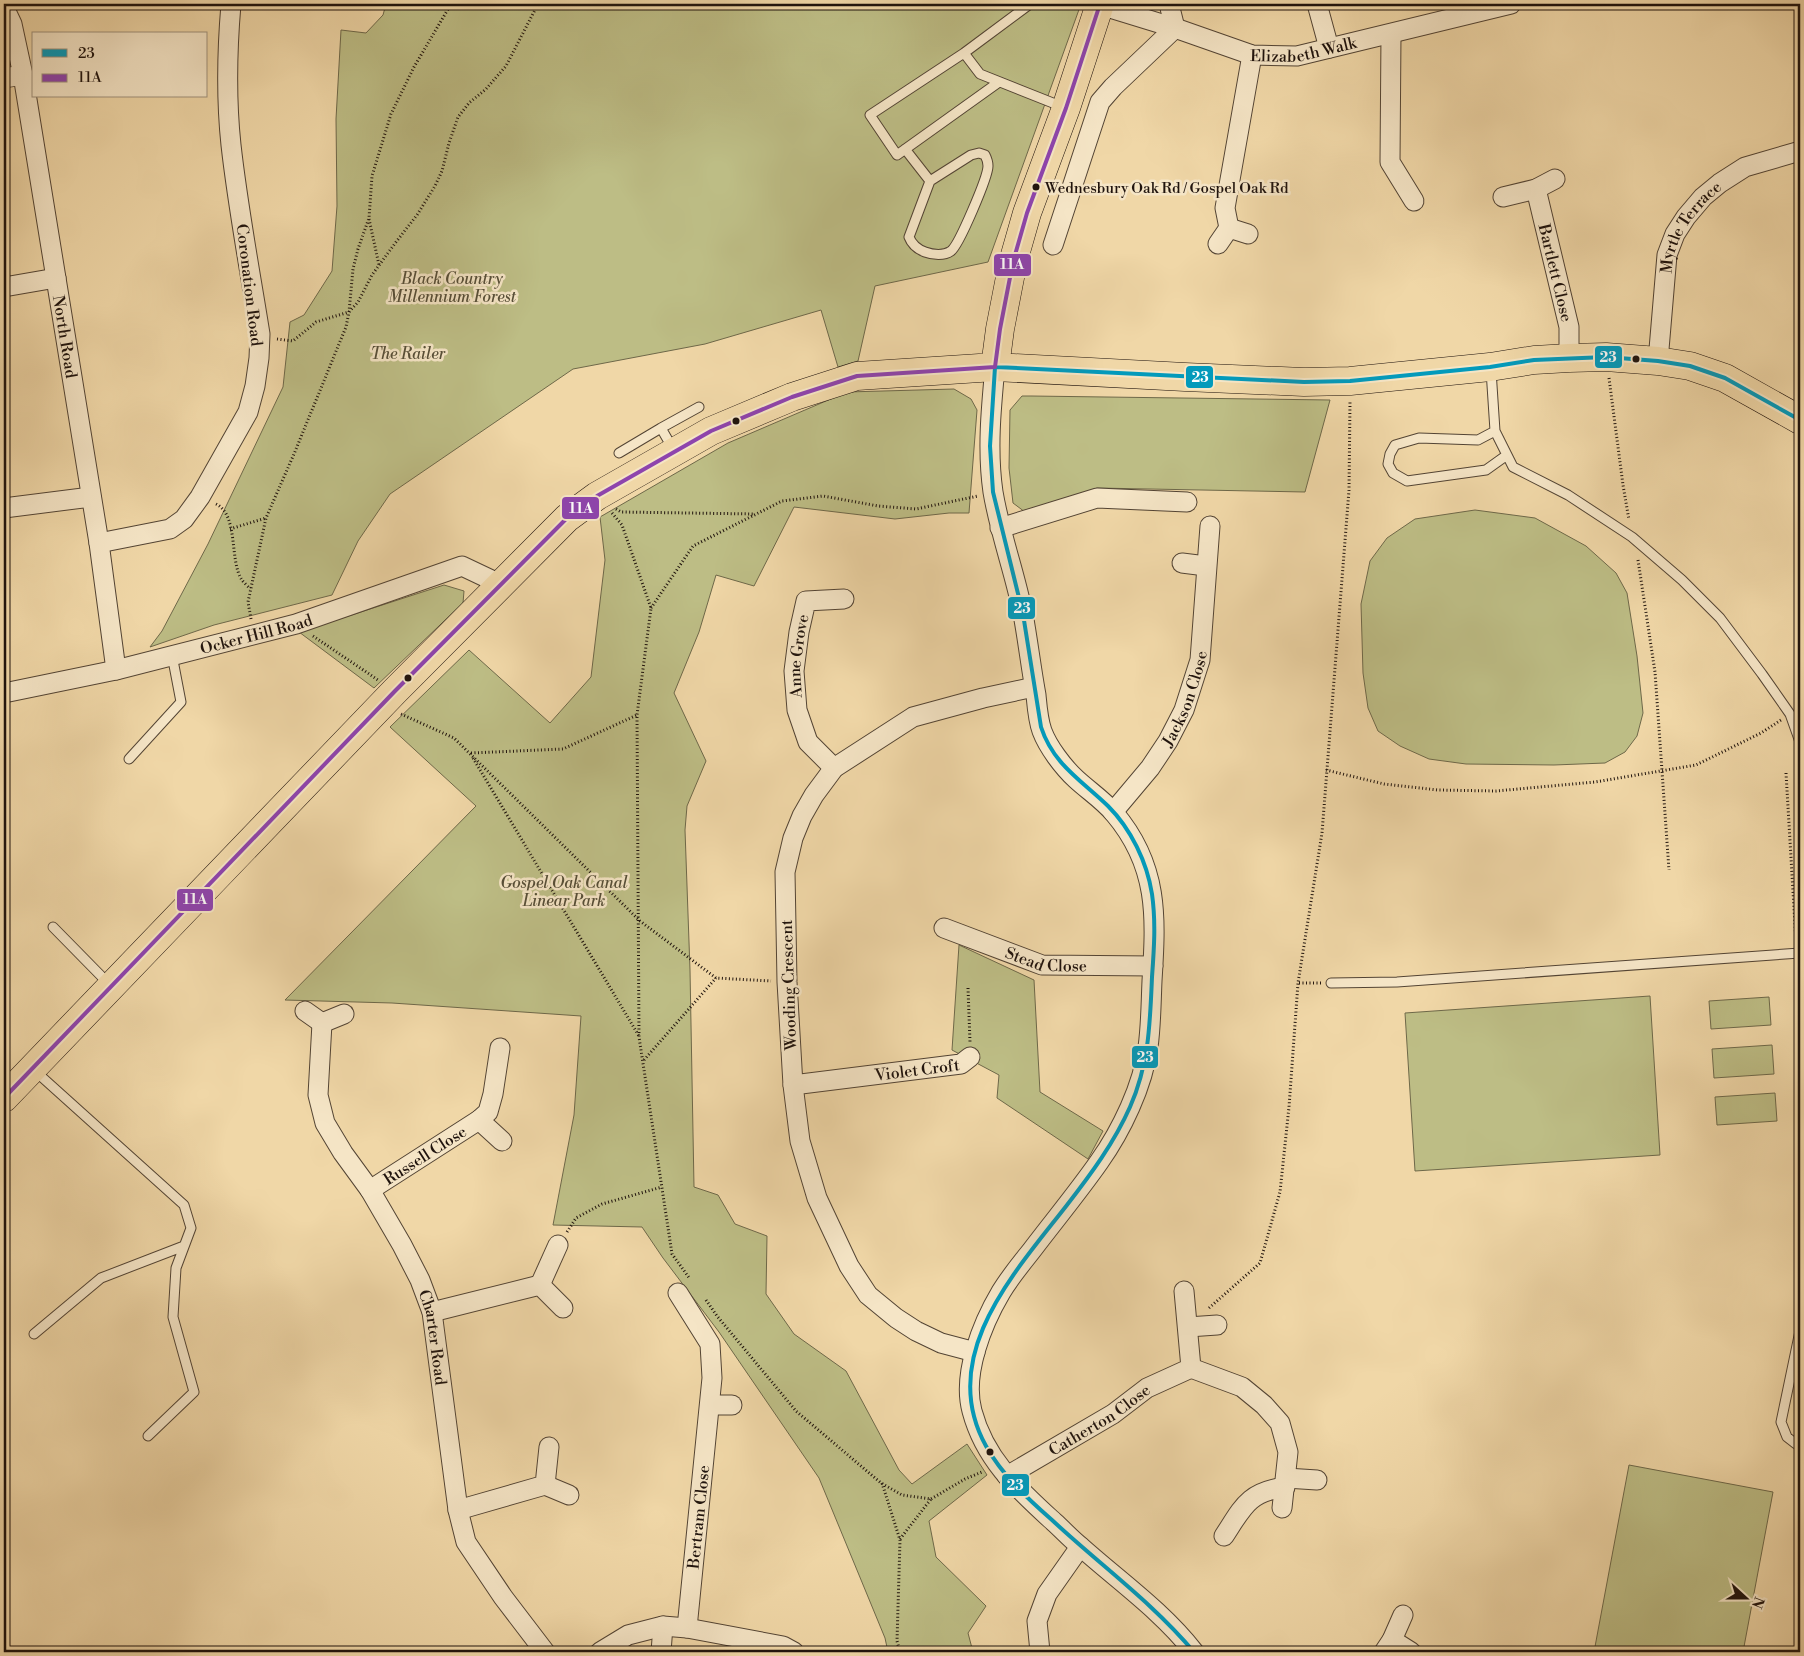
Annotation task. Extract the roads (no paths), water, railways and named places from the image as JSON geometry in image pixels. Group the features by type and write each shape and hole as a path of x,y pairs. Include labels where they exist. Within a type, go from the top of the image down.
{"main road":[{"path":"995,367 1013,262 1027,213 1066,108 1100,5"},
{"path":"4,1098 389,698 567,518 597,496 711,431 792,397 857,376 995,367 1205,378 1350,382 1570,358 1606,357 1658,361 1690,366 1725,378 1800,420"}],"street":[{"name":"Coronation Road","path":"99,543 170,529 184,519 200,497 248,412 255,386 260,334 231,145 228,41 231,4"},
{"path":"1053,245 1100,102 1113,87 1175,28 1169,4"},
{"path":"1316,4 1329,48"},
{"name":"Elizabeth Walk","path":"1100,5 1175,28 1252,55 1297,56 1391,34 1504,4"},
{"name":"North Road","path":"4,7 12,24 23,75 90,497 99,543 116,670"},
{"path":"1391,34 1390,162 1414,201"},
{"path":"1218,244 1229,228 1225,208 1252,55"},
{"path":"4,78 23,75"},
{"name":"Myrtle Terrace","path":"1658,361 1667,255 1675,234 1686,217 1714,188 1745,167 1800,151"},
{"path":"1503,197 1536,189 1555,178"},
{"name":"Bartlett Close","path":"1536,189 1569,327 1570,358"},
{"path":"1229,228 1248,234"},
{"path":"4,287 56,278"},
{"path":"995,367 991,413 990,465 993,493 1000,528 1019,596 1042,732 1073,777 1113,812 1129,833 1142,858 1152,891 1155,916 1148,1047 1139,1085 1125,1117 1100,1161 1002,1289 989,1314 975,1352 969,1377 971,1407 983,1443 1030,1501 1080,1547 1147,1603 1185,1640 1194,1652"},
{"path":"4,508 90,497"},
{"path":"1000,528 1098,498 1187,502"},
{"name":"Jackson Close","path":"1113,812 1150,768 1168,741 1184,710 1200,660 1210,526"},
{"path":"1182,563 1206,566"},
{"name":"Ocker Hill Road","path":"4,694 116,670 296,624 462,566 500,584"},
{"name":"Anne Grove","path":"834,768 808,742 797,710 794,671 799,632 806,601 844,599"},
{"name":"Wooding Crescent","path":"975,1352 941,1343 916,1331 896,1318 868,1295 849,1266 817,1198 800,1141 793,1085 787,982 785,872 793,838 802,816 814,795 834,768 913,717 983,698 1034,687"},
{"name":"Stead Close","path":"944,928 1042,965 1153,966"},
{"path":"305,1011 322,1023 344,1014"},
{"name":"Charter Road","path":"322,1023 318,1095 326,1123 343,1153 370,1190 402,1245 420,1280 432,1312 458,1510 466,1542 503,1597 546,1652"},
{"name":"Russell Close","path":"370,1190 479,1120 488,1112 493,1094 500,1048"},
{"name":"Violet Croft","path":"793,1085 961,1064 970,1058"},
{"name":"Russell Close","path":"479,1120 502,1141"},
{"path":"540,1285 558,1245"},
{"path":"432,1312 540,1285"},
{"path":"540,1285 563,1308"},
{"name":"Bertram Close","path":"687,1289 710,1344 712,1378 687,1628"},
{"path":"1184,1291 1191,1368 1242,1387 1264,1404 1280,1423 1288,1452 1282,1508"},
{"path":"1188,1327 1217,1325"},
{"name":"Catherton Close","path":"1003,1470 1113,1414 1147,1388 1191,1368"},
{"path":"710,1405 732,1405"},
{"path":"546,1485 549,1447"},
{"path":"1224,1536 1244,1505 1260,1493 1286,1482 1316,1480"},
{"path":"458,1510 546,1485 569,1495"},
{"path":"1040,1652 1038,1621 1047,1594 1080,1547"},
{"path":"1403,1615 1388,1646 1411,1652"},
{"path":"661,1652 663,1626"},
{"path":"600,1652 628,1634 663,1626 687,1628 783,1646 794,1652"}],"lane":[{"path":"999,82 897,155 870,115 964,53 1030,4"},
{"path":"964,53 980,74 1066,108"},
{"path":"905,149 930,181"},
{"path":"979,153 985,155 988,160 988,168 963,231 955,248 949,253 929,254 911,243 909,237 930,181 971,155 979,153"},
{"path":"1490,367 1495,431 1513,467 1568,495 1632,537 1682,580 1720,618 1762,674 1790,714 1800,742"},
{"path":"619,453 699,407"},
{"path":"661,428 675,452"},
{"path":"1495,431 1478,440 1419,438 1395,445 1390,454 1388,464 1394,473 1406,480 1486,470 1507,455"},
{"path":"129,758 181,702 172,655"},
{"path":"52,927 111,986"},
{"path":"1331,983 1397,982 1798,953"},
{"path":"32,1068 184,1205 191,1228 176,1268 173,1318 194,1392 148,1436"},
{"path":"34,1334 101,1278 184,1246"},
{"path":"1796,1444 1787,1437 1781,1422 1800,1331"}],"place":[{"name":"Wednesbury Oak Rd / Gospel Oak Rd","path":"1036,187"}],"park label":[{"name":"Black Country Millennium Forest","path":"452,287"},
{"name":"The Railer","path":"408,353"},
{"name":"Gospel Oak Canal Linear Park","path":"564,891"}]}
